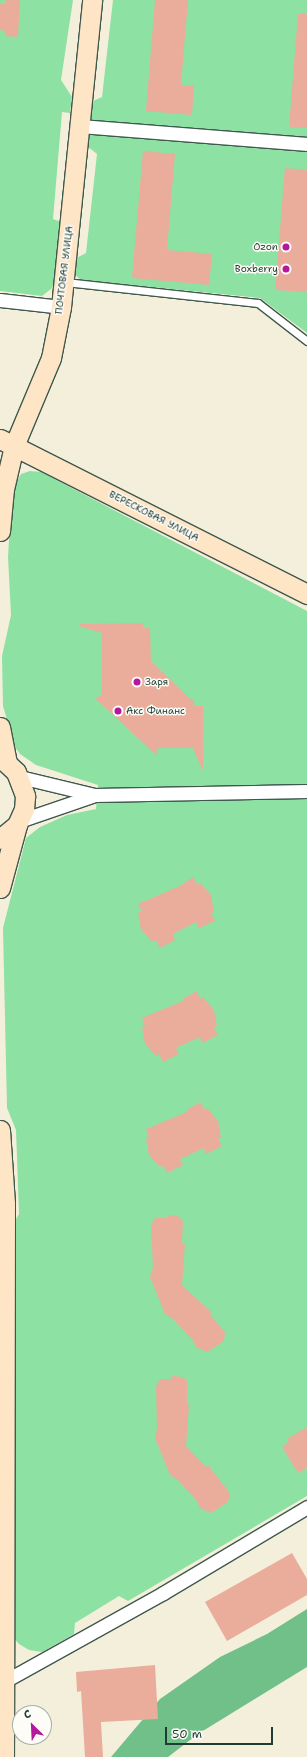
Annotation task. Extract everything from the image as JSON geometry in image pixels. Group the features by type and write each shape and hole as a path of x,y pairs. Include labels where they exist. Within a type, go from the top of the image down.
{"street":[{"name":"ПОЧТОВАЯ УЛИЦА","path":"0,531 7,443 51,358 61,307 92,0"},
{"path":"80,126 307,144"},
{"path":"0,300 61,307"},
{"name":"ВЕРЕСКОВАЯ УЛИЦА","path":"7,443 307,594"},
{"path":"0,727 4,760 20,777 25,796 0,888"},
{"path":"20,777 95,795 307,791"},
{"path":"0,839 18,823 95,795"},
{"path":"0,1130 5,1204 4,1757"},
{"path":"5,1681 163,1593 307,1507"}],"lane":[{"path":"64,282 258,303 307,340"}],"green space":[{"path":"0,0 73,0 61,80 72,97 70,113 62,112 53,219 61,222 55,283 51,289 42,296 0,291"},
{"path":"113,0 307,0 307,333 260,298 81,280 73,273 73,260 86,253 97,154 87,146 91,102 102,97"},
{"path":"30,471 41,472 307,611 307,1496 128,1601 119,1596 75,1623 74,1634 42,1652 29,1650 19,1644 11,1635 12,1226 19,1214 16,1130 7,1108 3,928 26,838 40,827 67,815 96,809 98,785 36,765 20,754 15,747 3,706 2,656 11,615 8,557 12,490 21,474"},
{"path":"307,1609 307,1667 198,1734 168,1757 111,1757 160,1699 220,1657 267,1634"}],"building":[{"path":"6,0 20,0 18,37 5,36 5,31 0,30 0,4 6,4"},
{"path":"155,0 188,0 181,85 194,86 192,115 146,111"},
{"path":"298,14 307,14 307,128 289,127"},
{"path":"143,151 175,154 167,250 212,254 209,285 132,278"},
{"path":"285,168 307,170 307,292 275,290"},
{"name":"Заря","path":"143,623 143,628 150,628 151,661 190,699 194,699 194,706 203,706 203,771 193,748 158,748 156,755 95,698 102,695 102,633 79,626 79,624"},
{"path":"193,877 197,884 200,883 211,895 214,912 211,913 215,921 199,928 196,922 173,934 175,940 160,948 156,940 152,942 141,929 138,913 142,911 138,904 180,886"},
{"path":"197,991 200,999 203,997 214,1010 217,1026 214,1028 218,1035 202,1043 200,1037 176,1048 179,1054 163,1062 159,1054 156,1056 145,1044 142,1027 145,1025 142,1018 183,1001 184,998"},
{"path":"201,1102 204,1110 207,1108 218,1121 221,1137 218,1139 222,1146 206,1154 204,1148 180,1159 183,1165 167,1173 163,1165 160,1167 149,1155 146,1138 149,1137 146,1129 187,1112 188,1109"},
{"path":"168,1215 178,1216 183,1221 182,1244 185,1244 182,1285 212,1313 210,1315 225,1332 224,1341 207,1352 196,1347 193,1340 172,1318 165,1314 150,1277 153,1267 151,1226 155,1218 168,1218"},
{"path":"172,1376 183,1377 187,1381 187,1405 189,1405 186,1446 206,1467 208,1465 230,1493 228,1502 211,1513 200,1508 197,1501 177,1479 170,1475 155,1438 157,1428 156,1387 160,1379 172,1379"},
{"path":"307,1427 307,1468 298,1473 282,1447 289,1442 287,1439"},
{"path":"292,1553 307,1579 307,1595 227,1641 205,1602"},
{"path":"155,1665 158,1719 101,1722 103,1757 85,1757 81,1691 77,1692 76,1672"}],"place":[{"name":"Ozon","path":"286,247"},
{"name":"Boxberry","path":"286,269"},
{"name":"Заря","path":"137,682"},
{"name":"Акс Финанс","path":"118,711"}]}
